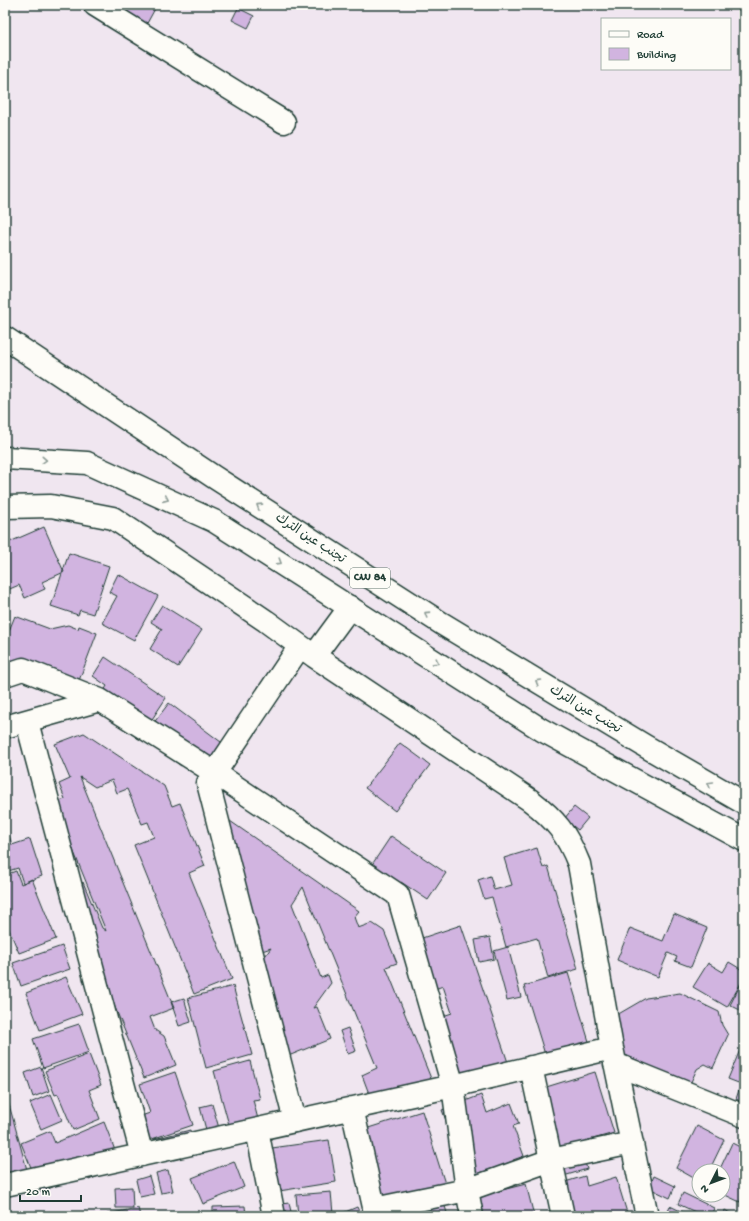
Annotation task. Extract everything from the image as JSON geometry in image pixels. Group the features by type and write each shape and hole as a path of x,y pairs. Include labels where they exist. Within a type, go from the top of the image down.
{"main road":[{"path":"95,5 284,122"},
{"name":"تجنب عين الترك","path":"5,338 214,477 441,623 645,746 744,803"},
{"name":"CW 84","path":"5,458 87,463 214,521 542,730 744,840"},
{"path":"5,507 51,506 113,518 546,812 560,828 571,845 579,864 614,1056 647,1216"},
{"path":"295,1121 208,783 307,651 350,607"},
{"path":"5,675 23,669 100,700 215,773 398,895 453,1086 472,1216"},
{"path":"5,727 27,722 100,700"},
{"path":"27,722 142,1155"},
{"path":"5,1186 453,1086 531,1067 614,1056 744,1116"},
{"path":"531,1067 562,1216"},
{"path":"352,1108 375,1212 467,1190 551,1160 632,1143"},
{"path":"257,1130 274,1216"}],"building":[{"path":"90,5 157,5 145,27"},
{"path":"238,8 254,16 248,28 232,20"},
{"path":"44,527 64,572 42,582 45,589 25,598 19,585 5,591 5,544"},
{"path":"69,553 109,566 93,614 80,610 78,615 51,606"},
{"path":"118,574 158,596 134,640 102,623 117,596 109,592"},
{"path":"162,605 202,630 178,667 150,649 162,629 151,622"},
{"path":"15,616 50,629 68,625 78,629 79,626 97,633 75,691 30,675 10,679 6,660 5,661 5,621 8,633"},
{"path":"105,657 166,698 139,739 93,708 107,686 93,676"},
{"path":"169,703 229,748 211,771 190,755 181,766 160,750 146,733"},
{"path":"84,733 164,786 172,806 180,803 205,866 189,873 232,979 194,994 134,845 154,837 148,822 142,824 127,789 117,793 112,780 95,787 80,777 174,1008 150,1017 155,1030 164,1036 176,1065 144,1078 71,900 83,882 102,928 106,931 54,803 65,799 59,784 70,779 55,744"},
{"path":"400,743 430,765 395,811 365,788"},
{"path":"574,807 588,818 578,830 564,819"},
{"path":"230,821 359,911 354,917 358,928 372,923 384,931 397,963 386,967 432,1081 379,1099 368,1091 362,1075 377,1068 303,887 292,904 321,978 328,975 331,983 313,1008 317,1007 330,1039 286,1057 263,959 271,948 259,952 214,842"},
{"path":"9,835 12,845 30,839 42,876 23,883 18,868 5,872 5,836"},
{"path":"391,836 446,873 428,900 401,882 391,897 363,878"},
{"path":"537,848 543,868 548,866 578,969 548,978 537,938 506,947 492,897 484,899 478,880 490,876 494,890 512,885 504,858"},
{"path":"16,871 21,884 32,879 56,939 19,953 5,920 5,875"},
{"path":"674,914 707,928 691,967 675,961 677,957 668,953 658,977 617,960 630,928 663,941"},
{"path":"461,925 513,1077 457,1096 431,1020 452,1013 443,986 432,990 416,940"},
{"path":"490,937 494,959 479,962 475,940"},
{"path":"62,946 70,969 21,986 13,963"},
{"path":"508,947 521,997 507,1000 494,951"},
{"path":"729,962 744,971 744,978 727,1007 693,987 708,963 723,972"},
{"path":"568,973 591,1048 547,1061 524,986"},
{"path":"66,977 82,1014 40,1030 26,993"},
{"path":"744,978 744,1012 730,1005"},
{"path":"233,986 252,1055 206,1068 188,998"},
{"path":"680,993 719,1012 722,1025 728,1035 713,1068 705,1064 697,1069 690,1084 642,1066 639,1061 621,1053 615,1016 646,998"},
{"path":"184,998 191,1022 179,1026 171,1002"},
{"path":"79,1024 89,1052 43,1068 33,1039"},
{"path":"348,1028 356,1051 348,1054 340,1031"},
{"path":"744,1040 744,1103 736,1099 741,1084 728,1079"},
{"path":"89,1054 101,1085 89,1090 100,1119 73,1130 58,1094 55,1095 45,1071"},
{"path":"250,1061 260,1099 253,1100 260,1127 209,1141 200,1107 212,1104 219,1128 229,1125 214,1071"},
{"path":"41,1067 49,1091 33,1097 25,1073"},
{"path":"175,1072 193,1125 146,1141 138,1117 150,1113 140,1084"},
{"path":"595,1072 614,1133 579,1143 587,1169 557,1178 530,1092"},
{"path":"5,1090 32,1188 5,1195"},
{"path":"51,1094 62,1120 41,1129 30,1103"},
{"path":"481,1095 487,1113 511,1103 519,1124 513,1126 524,1156 513,1160 517,1169 471,1187 442,1110"},
{"path":"422,1111 447,1190 385,1201 362,1130"},
{"path":"104,1122 118,1158 97,1167 101,1175 89,1180 86,1173 41,1192 21,1143 50,1131 55,1143"},
{"path":"697,1126 724,1140 713,1163 691,1163 691,1176 676,1168"},
{"path":"190,1130 194,1147 157,1149 154,1139"},
{"path":"329,1140 336,1182 279,1191 272,1148"},
{"path":"732,1143 744,1149 744,1194 740,1202 731,1198 731,1163 723,1163"},
{"path":"234,1161 244,1187 203,1204 192,1178"},
{"path":"168,1170 173,1191 161,1193 156,1173"},
{"path":"149,1176 154,1194 140,1197 136,1180"},
{"path":"585,1176 587,1186 616,1177 628,1216 564,1216 555,1185"},
{"path":"654,1176 675,1186 670,1198 649,1188"},
{"path":"526,1184 534,1216 471,1216 466,1199"},
{"path":"132,1187 133,1208 116,1208 115,1188"},
{"path":"331,1192 333,1214 298,1216 296,1195"},
{"path":"683,1193 691,1197 691,1203 704,1203 714,1208 711,1216 704,1216 678,1204"},
{"path":"289,1203 292,1216 284,1216 282,1204"},
{"path":"444,1203 448,1216 402,1216"},
{"path":"245,1206 246,1216 213,1216 213,1207"},
{"path":"670,1206 691,1216 665,1216"},
{"path":"357,1207 361,1216 336,1216"},
{"path":"138,1208 140,1216 107,1216 107,1214"},
{"path":"725,1210 735,1216 721,1216"}]}
